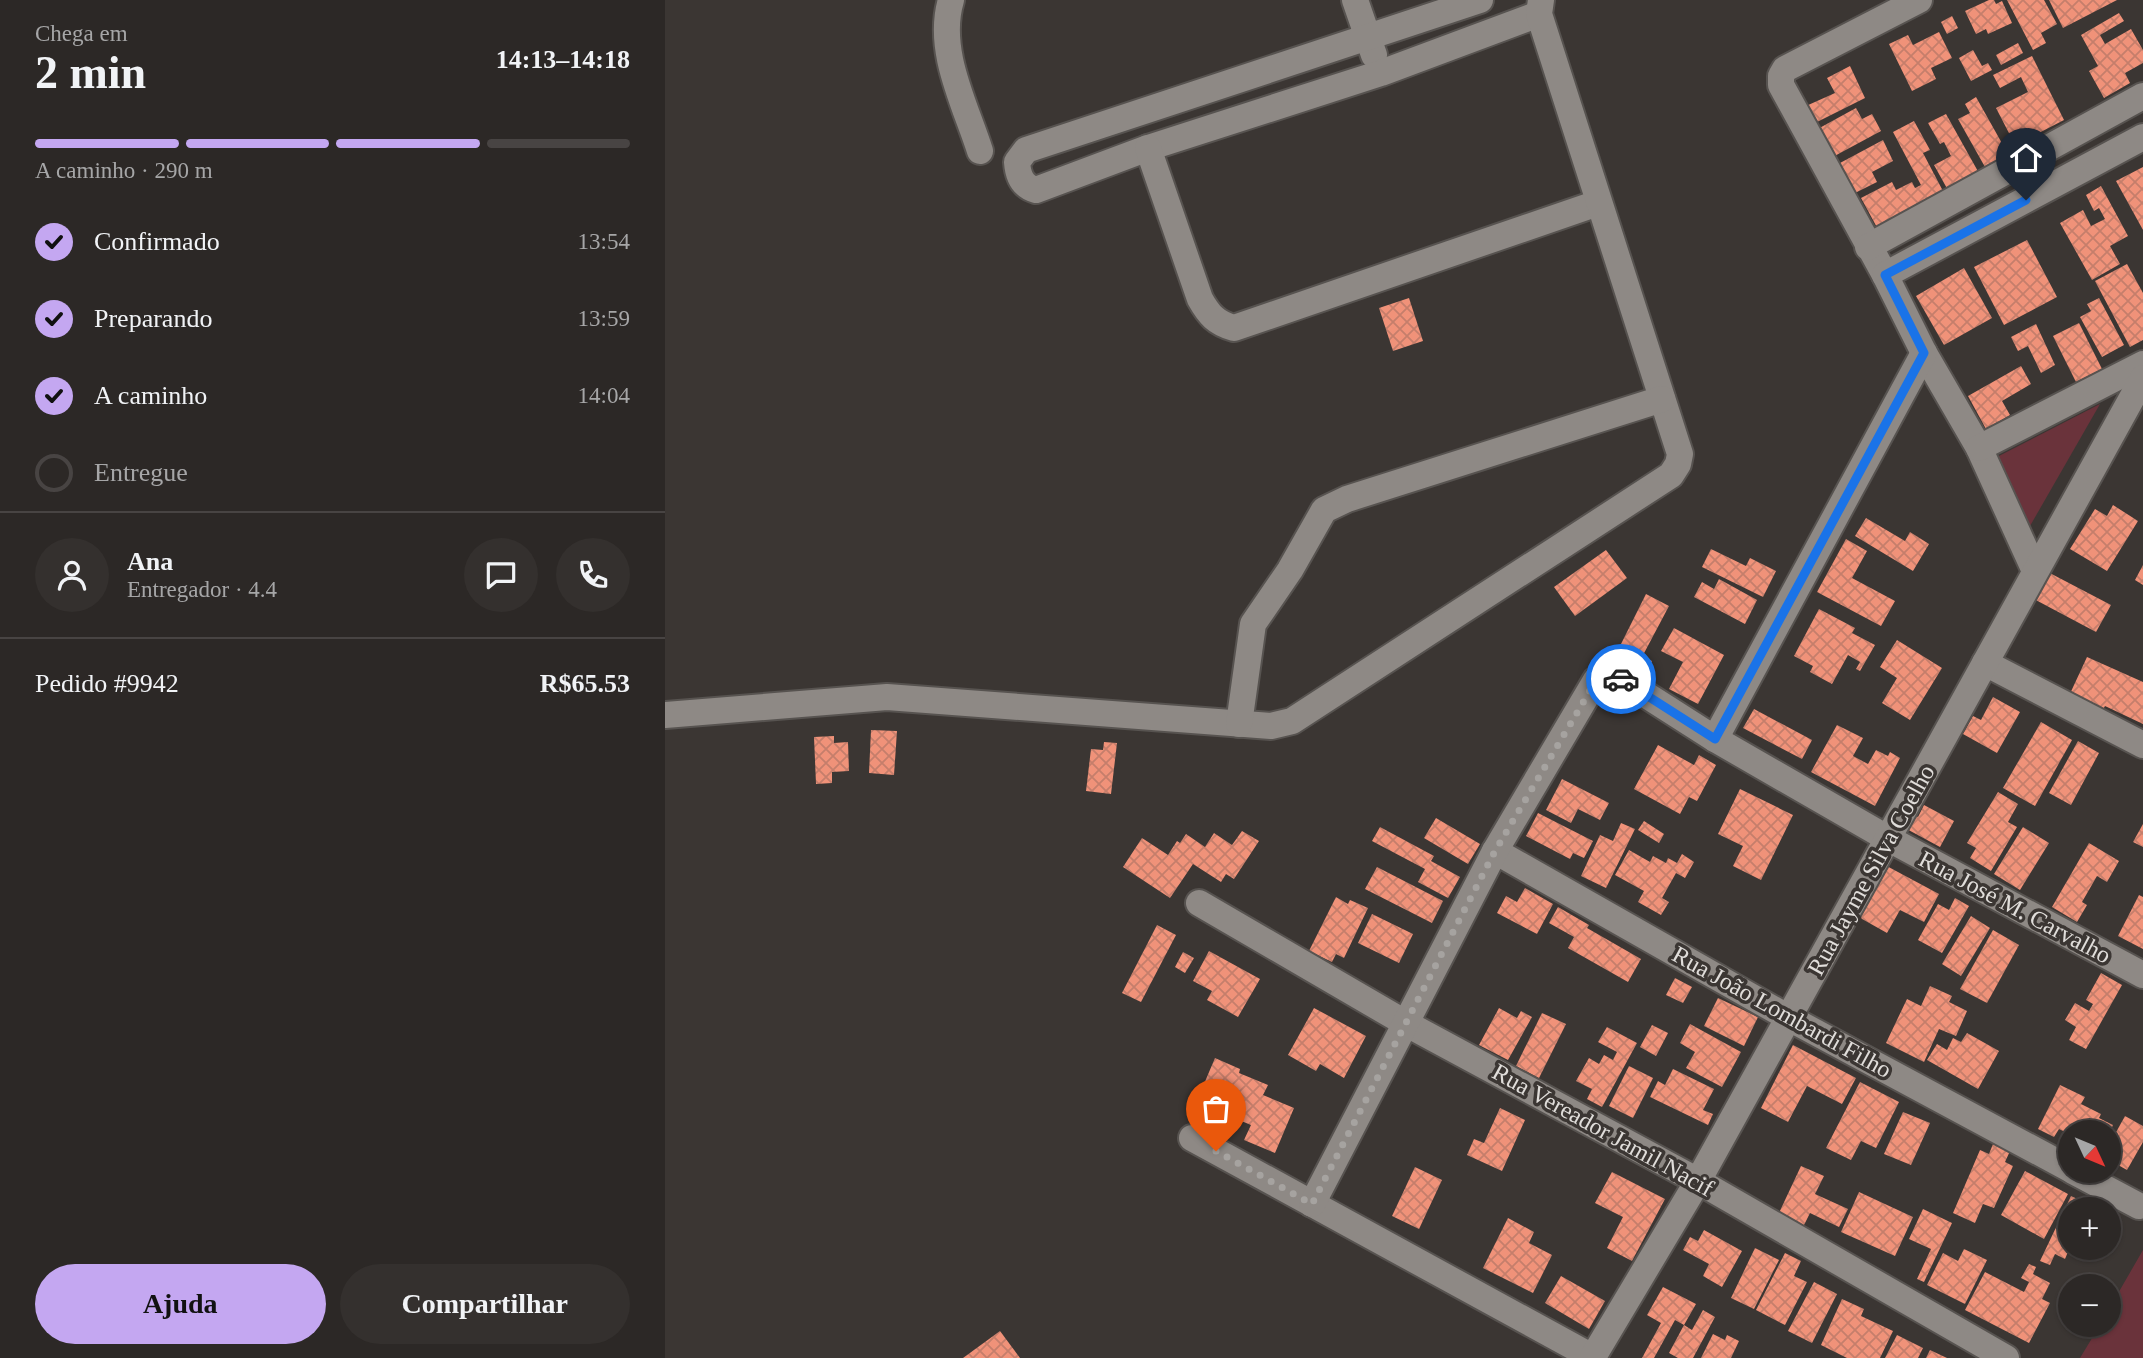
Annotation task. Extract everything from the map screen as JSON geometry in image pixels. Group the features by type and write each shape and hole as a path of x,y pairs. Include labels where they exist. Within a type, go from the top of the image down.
{"street":[{"path":"951,0 946,18 948,52 980,151"},
{"path":"1355,0 1381,73"},
{"path":"665,715 887,697 1271,726 1292,721 1671,475 1678,464 1680,454 1598,203 1540,7 1381,73 1148,148 1036,190 1028,188 1017,171 1017,162 1026,150 1480,0"},
{"path":"1919,0 1785,69 1780,76 1781,85 1885,275 1924,353 1979,448 2035,571"},
{"path":"1868,247 2143,96"},
{"path":"1885,275 2143,137"},
{"path":"1148,148 1200,299 1210,316 1220,324 1234,328 1598,203"},
{"path":"1715,739 1924,353"},
{"path":"1979,448 2143,364"},
{"name":"Rua Jayme Silva Coelho","path":"1593,1357 1698,1181 2143,379"},
{"path":"1239,724 1253,624 1290,570 1324,510 1347,499 1662,400"},
{"path":"1985,663 2143,745"},
{"name":"Rua José M. Carvalho","path":"1495,851 1596,680 1602,676 1618,677 1715,739 1887,838 2143,975"},
{"path":"1312,1204 1495,851"},
{"name":"Rua João Lombardi Filho","path":"1495,851 1789,1018 2058,1162"},
{"name":"Rua Vereador Jamil Nacif","path":"1199,903 1407,1024 1698,1181 2006,1358"},
{"path":"1192,1138 1593,1357"},
{"name":"Rua João Lombardi Filho","path":"2096,1183 2139,1206"}],"shaded area":[{"path":"2100,404 2030,526 1997,457"},
{"path":"2143,1250 2143,1358 2080,1358 2093,1337 2121,1337 2121,1288"}],"building":[{"path":"1994,0 1996,4 2002,1 2012,23 1988,34 1986,29 1976,34 1965,11"},
{"path":"2007,0 2044,0 2057,24 2041,33 2046,43 2033,50"},
{"path":"2049,0 2117,0 2063,28"},
{"path":"2119,13 2124,21 2100,35 2105,44 2131,29 2143,50 2143,63 2125,73 2130,83 2104,98 2089,71 2098,66 2081,35"},
{"path":"1952,16 1958,28 1947,34 1941,22"},
{"path":"1939,32 1952,58 1931,68 1936,79 1912,91 1889,44 1908,35 1913,45"},
{"path":"2018,43 2023,53 2001,65 1996,55"},
{"path":"1973,50 1982,66 1988,63 1992,70 1971,81 1959,58"},
{"path":"2032,56 2064,120 2033,136 2029,128 2011,137 1996,108 2028,92 2021,77 2000,88 1993,75"},
{"path":"1850,66 1865,98 1815,123 1806,106 1835,93 1827,78"},
{"path":"1976,97 2008,154 1985,167 1958,119 1970,113 1965,104"},
{"path":"1856,108 1862,119 1872,114 1881,131 1829,159 1814,131"},
{"path":"1946,114 1980,175 1949,192 1934,165 1951,156 1944,142 1940,144 1928,123"},
{"path":"1914,121 1930,150 1923,153 1944,193 1880,233 1861,198 1892,182 1896,190 1912,182 1915,188 1921,185 1893,132"},
{"path":"1883,140 1893,161 1872,172 1877,182 1855,193 1840,163"},
{"path":"2143,167 2143,230 2116,181"},
{"path":"2101,186 2128,236 2110,246 2120,264 2092,280 2060,223 2083,210 2091,226 2105,219 2099,208 2094,211 2086,195"},
{"path":"2027,240 2057,297 2004,325 1974,267"},
{"path":"2127,264 2143,293 2143,340 2130,347 2095,281"},
{"path":"1964,268 1992,318 1944,345 1916,296"},
{"path":"1409,298 1423,341 1393,351 1379,308"},
{"path":"2099,298 2124,345 2102,357 2080,317 2091,311 2087,304"},
{"path":"2079,323 2102,369 2076,382 2053,336"},
{"path":"2036,324 2055,365 2041,373 2028,346 2018,351 2011,337"},
{"path":"2021,366 2031,384 2002,401 2010,415 1986,429 1968,396"},
{"path":"2113,505 2138,521 2107,571 2070,549 2095,509 2107,516"},
{"path":"1866,518 1905,541 1910,532 1929,544 1913,571 1855,536"},
{"path":"1846,539 1867,551 1852,578 1895,601 1881,626 1817,592"},
{"path":"1711,549 1746,566 1750,558 1776,571 1763,597 1702,567"},
{"path":"1606,550 1627,578 1575,616 1554,587"},
{"path":"2143,565 2143,585 2135,580"},
{"path":"2044,570 2111,605 2096,632 2030,597"},
{"path":"1719,579 1757,600 1745,624 1694,597 1702,582 1714,589"},
{"path":"1646,594 1669,606 1642,657 1652,661 1644,676 1613,660"},
{"path":"1819,609 1855,628 1852,633 1875,645 1860,671 1856,669 1860,662 1848,655 1832,684 1810,672 1813,666 1794,656"},
{"path":"1674,628 1724,655 1698,704 1669,689 1683,662 1661,651"},
{"path":"1897,640 1942,668 1910,720 1882,703 1897,678 1880,667"},
{"path":"2087,657 2143,682 2143,724 2105,706 2101,713 2068,698"},
{"path":"1993,697 2020,712 1997,753 1963,734 1973,716 1981,720"},
{"path":"1754,709 1812,740 1802,759 1743,728"},
{"path":"2041,722 2072,740 2035,806 2003,788"},
{"path":"1837,725 1863,738 1853,756 1868,764 1876,750 1888,756 1890,752 1900,758 1875,806 1811,772"},
{"path":"871,730 897,731 894,775 869,773"},
{"path":"834,736 834,743 848,742 849,771 832,772 832,783 816,784 814,737"},
{"path":"2078,741 2099,753 2071,805 2049,793"},
{"path":"1104,742 1117,743 1111,794 1086,791 1091,749 1103,750"},
{"path":"1658,745 1694,765 1699,755 1716,765 1697,801 1689,797 1680,814 1634,789"},
{"path":"1562,779 1609,803 1600,820 1578,809 1571,823 1546,810"},
{"path":"1740,789 1793,815 1761,880 1733,866 1743,846 1718,834"},
{"path":"1998,792 2018,804 2008,822 2017,827 1991,871 1970,858 1976,848 1967,843"},
{"path":"1924,805 1954,821 1940,847 1903,827 1910,813 1918,817"},
{"path":"1538,813 1593,841 1584,858 1573,853 1570,859 1526,836"},
{"path":"1436,818 1480,844 1468,864 1424,838"},
{"path":"1644,821 1664,834 1659,843 1638,830"},
{"path":"1621,823 1635,829 1606,888 1581,876 1600,835 1613,841"},
{"path":"2143,824 2143,847 2133,842"},
{"path":"1380,827 1434,856 1431,861 1460,877 1448,898 1418,882 1425,869 1372,841"},
{"path":"2023,827 2049,843 2020,890 1994,874"},
{"path":"1242,831 1259,841 1234,879 1226,874 1221,882 1193,864 1170,898 1123,867 1142,838 1168,855 1177,841 1180,843 1186,834 1205,847 1214,833 1232,845"},
{"path":"2089,843 2119,861 2107,882 2097,876 2082,902 2087,905 2077,922 2052,907"},
{"path":"1629,850 1650,862 1653,856 1666,863 1668,858 1677,863 1682,854 1694,862 1685,878 1676,873 1662,898 1669,902 1661,915 1638,902 1644,891 1615,875"},
{"path":"1883,864 1939,894 1924,922 1900,910 1887,933 1855,915"},
{"path":"1377,867 1443,901 1432,923 1365,889"},
{"path":"1525,888 1553,904 1537,934 1497,913 1506,896 1517,902"},
{"path":"2139,895 2143,897 2143,949 2118,936"},
{"path":"1336,897 1348,904 1350,900 1368,908 1344,958 1336,954 1332,962 1309,951"},
{"path":"1955,898 1969,906 1942,953 1918,940 1938,904 1949,910"},
{"path":"1558,907 1589,925 1587,928 1641,959 1628,982 1568,948 1574,937 1549,923"},
{"path":"1372,914 1413,934 1399,963 1358,943"},
{"path":"1971,916 1990,928 1961,976 1942,964"},
{"path":"1157,925 1176,935 1141,1002 1122,993"},
{"path":"1993,930 2019,945 1987,1003 1960,989"},
{"path":"1209,951 1260,979 1238,1017 1207,1000 1212,991 1193,981"},
{"path":"1183,952 1194,958 1185,973 1175,967"},
{"path":"2101,973 2122,985 2086,1049 2069,1040 2076,1027 2065,1020 2075,1003 2089,1011 2093,1004 2086,1000"},
{"path":"1675,978 1692,987 1683,1003 1666,995"},
{"path":"1930,986 1952,996 1949,1002 1967,1011 1956,1036 1939,1029 1924,1062 1886,1043 1907,999 1921,1006"},
{"path":"1718,998 1758,1017 1744,1046 1704,1026"},
{"path":"1314,1008 1366,1036 1344,1078 1320,1064 1316,1071 1288,1055"},
{"path":"1499,1008 1517,1018 1521,1011 1532,1017 1508,1060 1479,1045"},
{"path":"1542,1013 1566,1024 1539,1078 1516,1066"},
{"path":"1690,1024 1741,1052 1722,1087 1686,1068 1695,1052 1680,1043"},
{"path":"1652,1025 1668,1033 1656,1056 1640,1047"},
{"path":"1607,1027 1637,1043 1602,1107 1587,1099 1592,1089 1576,1081 1589,1058 1599,1064 1604,1055 1613,1060 1617,1052 1598,1042"},
{"path":"1967,1033 1999,1051 1978,1089 1927,1060 1937,1044 1947,1050 1953,1038 1961,1042"},
{"path":"1793,1045 1856,1078 1842,1104 1807,1086 1788,1122 1761,1108"},
{"path":"1215,1058 1240,1069 1239,1073 1268,1085 1263,1095 1294,1108 1275,1153 1244,1140 1251,1125 1222,1113 1224,1109 1198,1098"},
{"path":"1629,1066 1653,1078 1633,1118 1609,1106"},
{"path":"1673,1069 1714,1089 1703,1110 1713,1114 1708,1125 1650,1097 1658,1081 1665,1085"},
{"path":"1860,1082 1899,1102 1876,1148 1861,1141 1851,1160 1826,1148"},
{"path":"2060,1085 2085,1097 2081,1104 2101,1114 2099,1118 2103,1120 2058,1120 2058,1131 2054,1137 2038,1129"},
{"path":"1500,1108 1525,1120 1502,1171 1467,1155 1474,1139 1484,1143"},
{"path":"1903,1112 1930,1123 1911,1165 1884,1154"},
{"path":"2125,1116 2143,1126 2143,1142 2127,1170 2121,1167 2121,1123"},
{"path":"1993,1144 2010,1151 2005,1162 2013,1166 1994,1208 1983,1204 1975,1223 1953,1213 1980,1150 1989,1154"},
{"path":"1801,1166 1824,1176 1815,1194 1848,1209 1839,1227 1810,1213 1803,1227 1778,1215"},
{"path":"1415,1167 1442,1180 1419,1229 1392,1216"},
{"path":"2025,1171 2068,1194 2066,1197 2058,1197 2058,1213 2044,1239 2001,1215"},
{"path":"1612,1172 1665,1199 1632,1261 1607,1248 1623,1217 1595,1203"},
{"path":"1859,1192 1913,1217 1895,1256 1841,1232"},
{"path":"1923,1209 1952,1223 1924,1282 1917,1279 1931,1249 1909,1239"},
{"path":"1508,1218 1534,1232 1529,1243 1552,1255 1533,1293 1483,1268"},
{"path":"2058,1223 2058,1256 2055,1254 2050,1265 2040,1261"},
{"path":"1704,1230 1742,1251 1722,1287 1703,1276 1709,1264 1683,1250 1690,1237 1698,1241"},
{"path":"1755,1248 1779,1260 1754,1309 1731,1298"},
{"path":"1964,1249 1987,1260 1965,1304 1927,1285 1943,1253 1958,1261"},
{"path":"1785,1253 1801,1261 1794,1276 1807,1282 1785,1325 1756,1310"},
{"path":"2029,1264 2036,1267 2033,1274 2050,1283 2042,1299 2050,1303 2029,1343 1965,1310 1985,1272 2024,1292 2029,1282 2021,1278"},
{"path":"1561,1276 1605,1301 1589,1329 1545,1303"},
{"path":"1814,1282 1837,1294 1812,1343 1788,1331"},
{"path":"1663,1287 1696,1304 1684,1325 1675,1320 1654,1358 1642,1358 1661,1323 1647,1315"},
{"path":"1842,1299 1864,1309 1861,1316 1893,1331 1880,1358 1847,1358 1821,1345"},
{"path":"1703,1310 1715,1317 1693,1358 1678,1358 1669,1353 1684,1325 1692,1330"},
{"path":"1000,1331 1020,1358 963,1358"},
{"path":"1713,1334 1725,1340 1727,1335 1739,1341 1731,1358 1701,1358"},
{"path":"1897,1335 1923,1348 1918,1358 1885,1358"},
{"path":"1930,1350 1947,1358 1926,1358"}],"way so far":[{"path":"1216,1151 1312,1204 1495,851 1596,680 1610,675 1621,679"}],"route":[{"path":"1621,679 1715,739 1924,353 1885,275 2026,200"}]}
